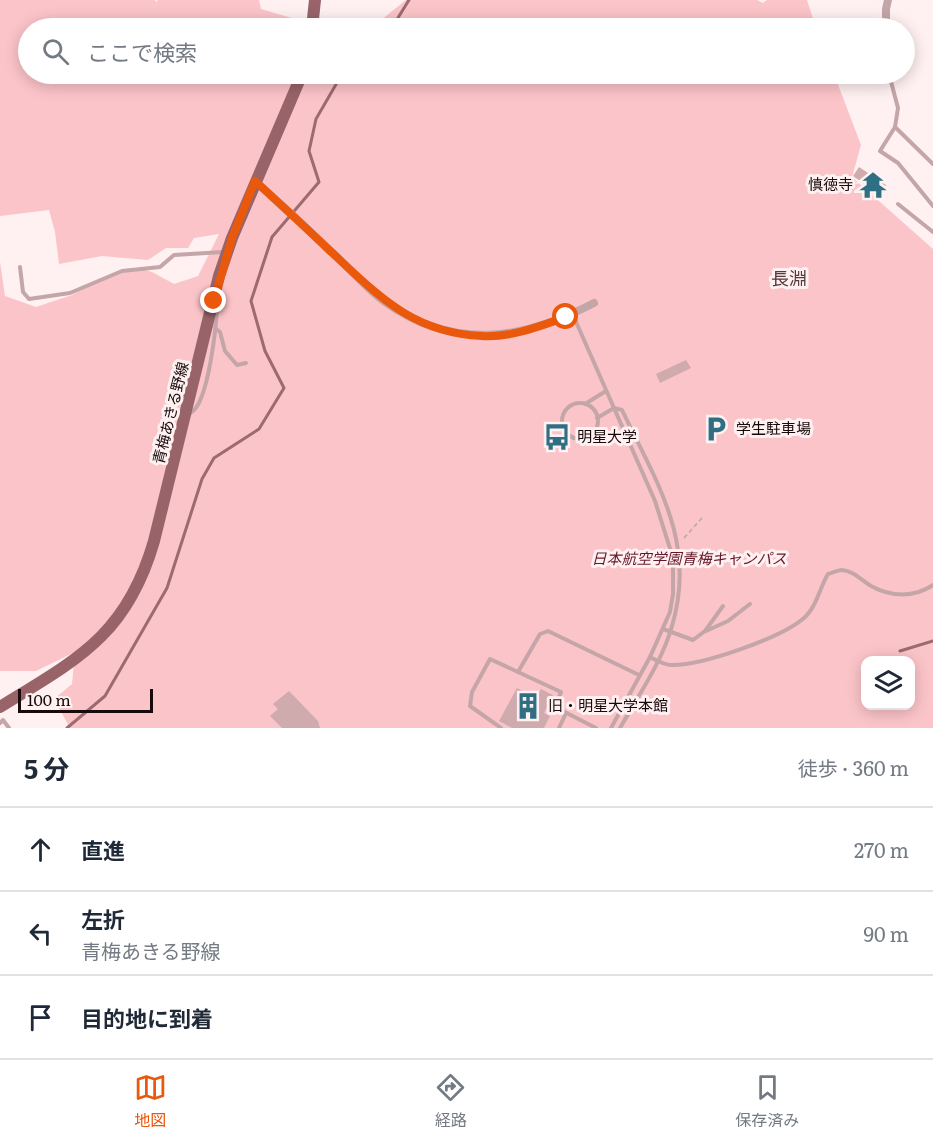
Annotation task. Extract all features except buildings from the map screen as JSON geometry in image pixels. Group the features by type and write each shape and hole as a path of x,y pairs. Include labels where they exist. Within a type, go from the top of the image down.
{"main road":[{"path":"313,18 315,0"},
{"name":"青梅あきる野線","path":"0,707 74,662 100,639 124,609 138,586 149,559 227,252 298,84"}],"street":[{"path":"886,18 888,0"},
{"path":"255,181 384,301 421,323 450,332 483,336 514,333 573,315 594,303"}],"lane":[{"path":"892,84 898,108 895,127 880,151 898,163 933,206"},
{"path":"895,127 933,164"},
{"path":"898,204 933,232"},
{"path":"20,267 22,292 29,299 70,293 122,271 160,267 174,255 227,252"},
{"path":"186,417 196,409 204,390 215,328 217,307 214,301"},
{"path":"573,315 655,501 673,558 673,594 670,612 650,657 611,728"},
{"path":"215,328 220,332 225,351 237,364 246,363"},
{"path":"585,404 606,391"},
{"path":"577,402 595,410 597,418 597,429 591,437 580,440 572,438 564,431 561,420 564,412 577,402"},
{"path":"597,418 614,408 622,410 665,500 680,554 681,590 670,632 620,728"},
{"path":"650,657 668,666 694,663 720,656 793,626 807,616 828,574 841,570 855,574 871,586 905,596 925,591 933,585"},
{"path":"663,629 693,639 728,621 750,604"},
{"path":"705,631 723,606"},
{"path":"519,672 540,634 548,631 639,675"},
{"path":"501,728 470,706 472,692 490,659 561,692 555,707 596,728"},
{"path":"559,728 567,713"},
{"path":"0,723 3,720 9,728"}],"path":[{"path":"684,538 702,518"}],"green space":[{"name":"日本航空学園青梅キャンパス","path":"0,0 155,0 156,2 158,0 259,0 261,9 292,18 18,18 18,84 838,84 861,145 852,177 933,249 933,728 70,728 54,699 72,684 75,652 36,671 0,671 0,262 5,296 36,307 72,295 109,275 140,268 174,284 198,276 219,234 194,238 188,248 166,248 148,260 102,256 59,264 55,232 49,210 0,216"},
{"path":"406,0 757,0 763,3 767,0 807,0 813,18 384,18"}],"waterway":[{"path":"398,18 409,0"},
{"path":"67,728 105,696 167,588 202,479 214,458 259,429 284,388 265,351 251,301 272,237 319,182 309,151 316,119 336,84"},
{"path":"900,651 933,641"}],"place":[{"name":"慎徳寺","path":"873,185"},
{"name":"学生駐車場","path":"716,429"},
{"name":"明星大学","path":"557,437"},
{"name":"旧・明星大学本館","path":"528,706"}],"district":[{"name":"長淵","path":"789,279"}],"route":[{"path":"214,301 219,276 255,181 384,301 421,323 450,332 483,336 514,333 566,317"}]}
